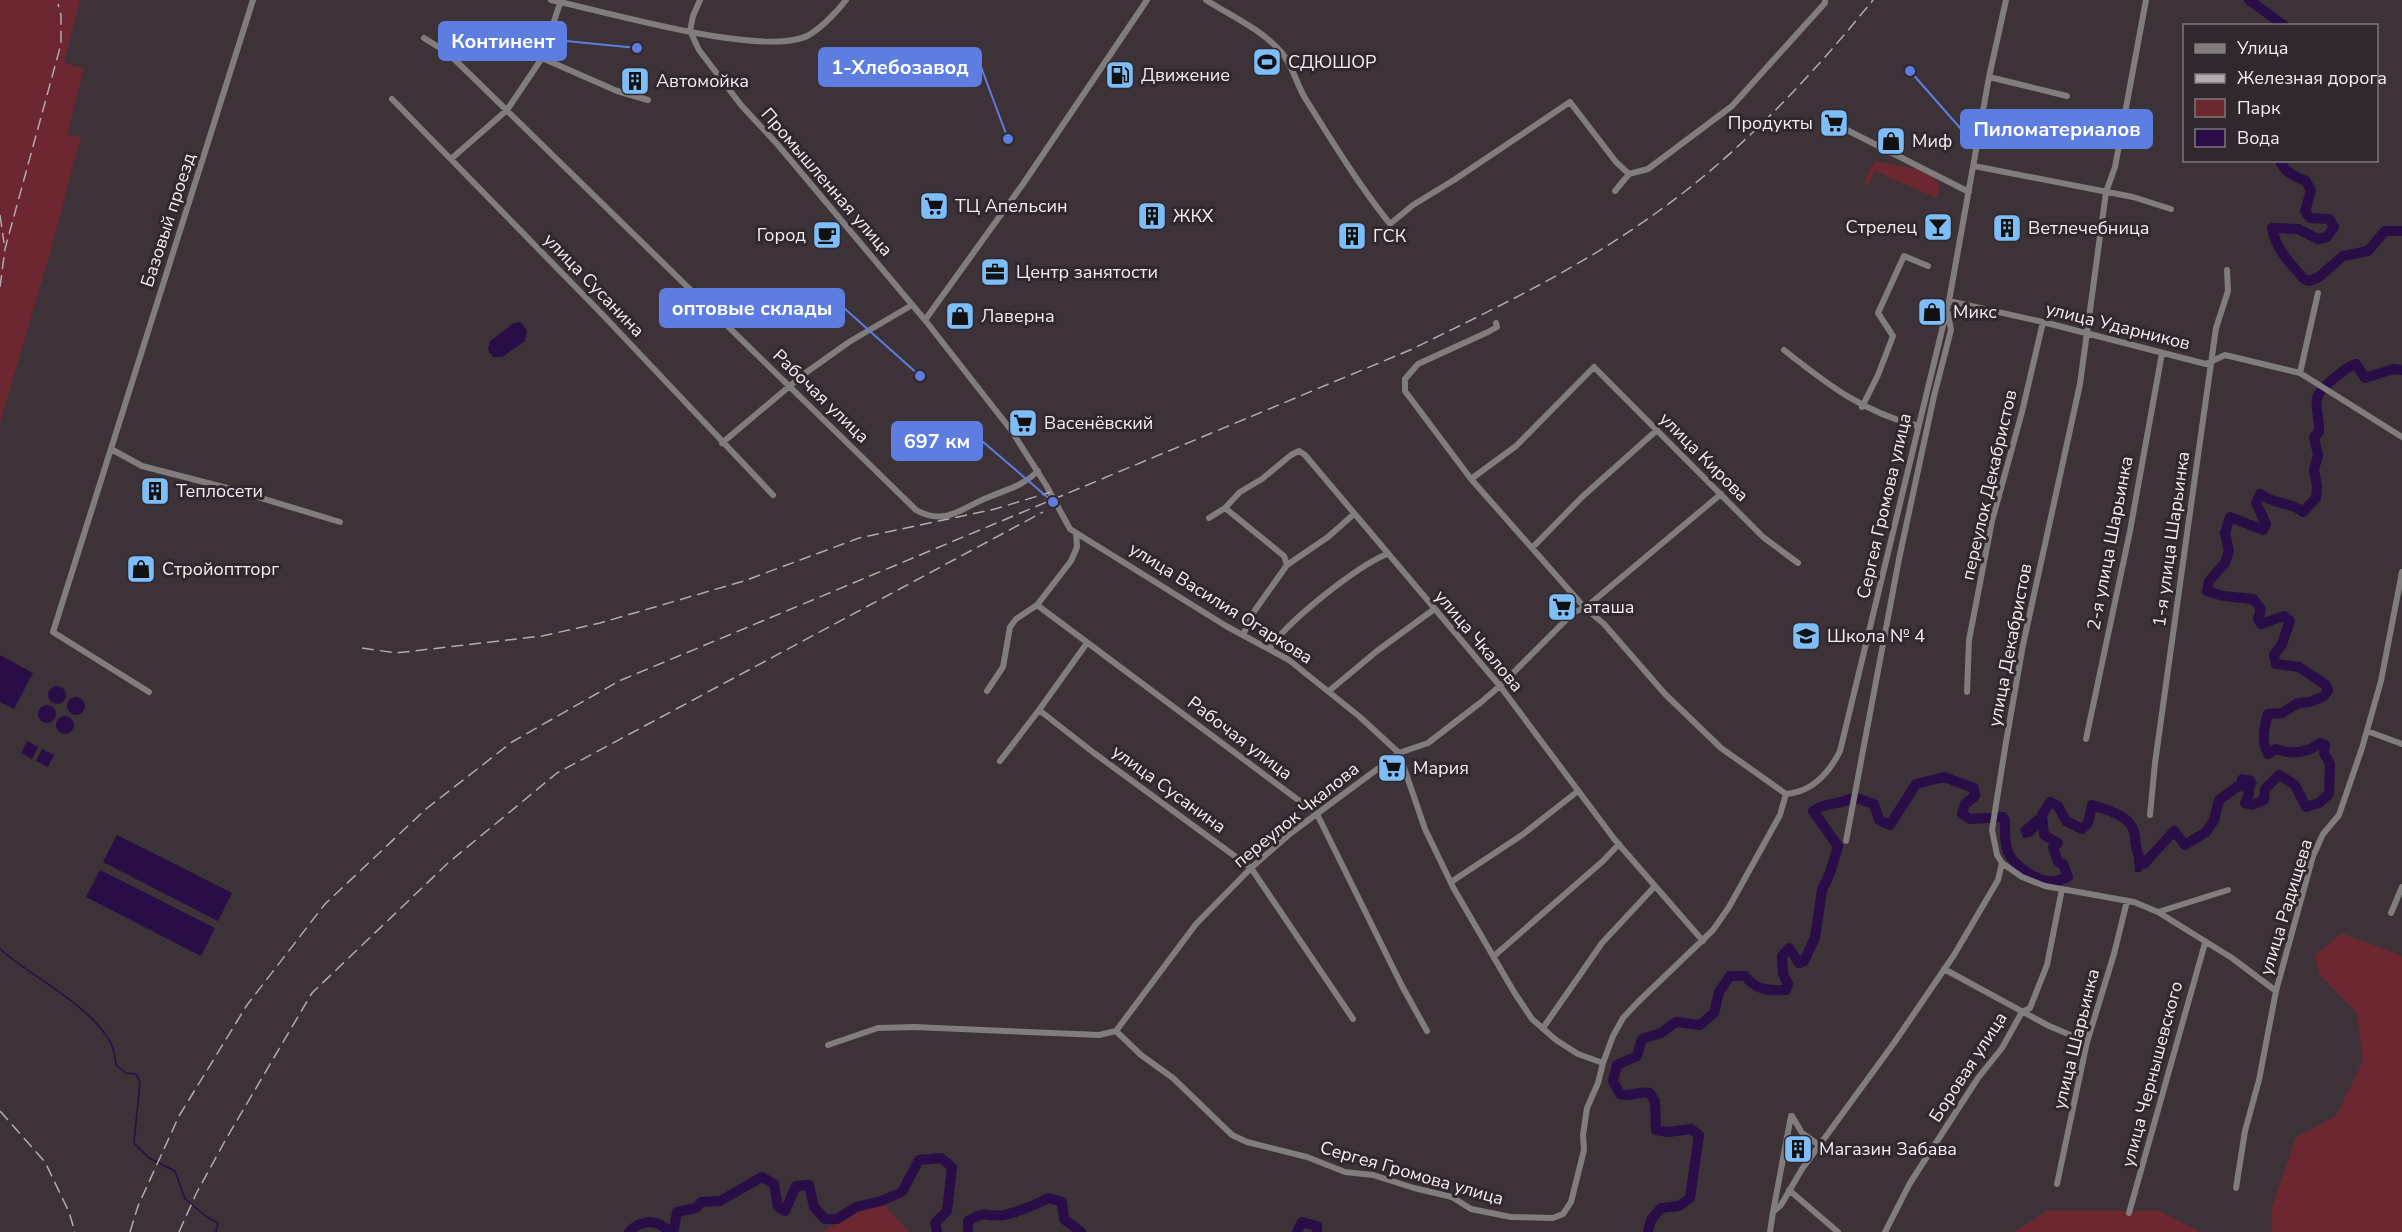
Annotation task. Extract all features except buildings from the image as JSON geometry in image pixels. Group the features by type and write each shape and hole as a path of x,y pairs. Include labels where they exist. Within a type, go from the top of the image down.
{"street":[{"name":"Базовый проезд","path":"149,692 53,632 253,0"},
{"path":"551,0 690,31 745,41 776,43 808,35 838,10 846,0"},
{"path":"690,31 700,0"},
{"path":"925,320 1023,184 1147,0"},
{"path":"1206,0 1262,35 1282,52 1302,92 1344,161 1390,224 1413,205 1569,102 1616,162 1629,174"},
{"path":"1615,191 1629,174 1648,169 1732,106 1819,10 1825,0"},
{"name":"Сергея Громова улица","path":"1116,1031 1141,1055 1173,1078 1232,1135 1239,1138 1345,1172 1373,1175 1452,1197 1471,1209 1511,1217 1553,1218 1563,1214 1571,1202 1584,1150 1583,1135 1587,1108 1598,1083 1603,1063 1623,1018 1702,941 1729,907 1780,815 1786,794 1800,793 1830,771 1840,751 1949,301 1989,77 2006,0"},
{"name":"улица Декабристов","path":"2001,863 1992,830 2023,645 2080,384 2106,192 2115,167 2146,0"},
{"path":"451,159 507,110 542,58 561,1"},
{"name":"Промышленная улица","path":"690,31 699,50 741,105 778,145 925,320 1011,430 1038,471"},
{"name":"Рабочая улица","path":"424,38 448,53 903,498 927,516 948,516 972,507 987,498 1022,485 1038,471"},
{"path":"542,58 617,92 648,100"},
{"path":"1989,77 2067,96"},
{"name":"улица Сусанина","path":"392,99 601,313 773,495"},
{"path":"1839,126 1970,192"},
{"path":"1974,166 2133,197 2171,209"},
{"path":"1862,407 1878,375 1893,336 1878,313 1904,256 1928,266"},
{"name":"1-я улица Шарьинка","path":"2150,814 2216,328 2228,291 2228,270"},
{"path":"2300,373 2318,293"},
{"name":"улица Ударников","path":"1949,301 2043,322 2206,364 2224,355 2300,373 2402,437"},
{"path":"722,443 788,386 849,342 912,305"},
{"path":"1846,841 1899,559 1951,330 1947,309"},
{"name":"переулок Декабристов","path":"1967,692 1969,640 1992,521 2022,412 2043,322"},
{"path":"1496,323 1497,327 1488,332 1418,364 1405,379 1405,391 1471,479 1665,694 1721,748 1786,794"},
{"path":"1784,350 1862,407 1893,420 1918,426"},
{"name":"2-я улица Шарьинка","path":"2086,739 2130,531 2162,353"},
{"name":"улица Кирова","path":"1471,479 1516,446 1594,368 1764,537 1797,563"},
{"path":"1533,547 1582,497 1657,430"},
{"path":"111,449 142,466 231,489 340,522"},
{"name":"улица Чкалова","path":"1209,518 1225,508 1240,492 1262,479 1299,451 1318,470 1433,610 1500,686 1619,844 1702,941"},
{"name":"улица Василия Огаркова","path":"1038,471 1066,524 1076,533 1085,536 1243,635 1270,648 1329,691 1399,753 1425,829 1451,882 1520,1001 1532,1019 1556,1040 1578,1054 1603,1063"},
{"name":"переулок Чкалова","path":"1116,1031 1196,924 1251,868 1317,814 1399,753 1428,743 1500,686 1574,612 1585,608 1721,494"},
{"path":"1225,508 1284,556 1287,565"},
{"path":"1243,635 1253,613 1287,565 1328,537 1354,514"},
{"path":"987,691 1003,667 1010,627 1016,619 1037,606 1075,554 1076,533"},
{"path":"1270,648 1276,639 1314,603 1386,554"},
{"name":"улица Радищева","path":"2236,1188 2245,1131 2259,1080 2276,991 2313,856 2323,834 2339,815 2367,731 2381,681 2402,572"},
{"name":"Рабочая улица","path":"1037,606 1317,814 1401,986 1426,1031"},
{"path":"1329,691 1377,651 1433,610"},
{"path":"1000,761 1087,643"},
{"name":"улица Сусанина","path":"1039,710 1251,868 1353,1019"},
{"path":"2367,731 2402,744"},
{"path":"1451,882 1522,835 1578,791"},
{"path":"1494,956 1603,861 1619,844"},
{"path":"1773,1212 1944,969 1990,897 1998,880 2001,863 2022,877 2045,886 2127,901 2158,912 2232,958 2276,991"},
{"path":"1543,1028 1602,944 1655,886"},
{"path":"2391,913 2402,887"},
{"path":"2022,1012 2030,1008 2047,965 2062,889"},
{"path":"2158,912 2228,890"},
{"name":"улица Шарьинка","path":"2057,1184 2087,1042 2114,954 2127,901"},
{"name":"улица Чернышевского","path":"2129,1214 2205,943"},
{"name":"Боровая улица","path":"1944,969 2022,1012 2087,1042"},
{"name":"Боровая улица","path":"1885,1232 1910,1183 1978,1078 2002,1048 2022,1012"},
{"path":"828,1045 878,1028 914,1027 1099,1035 1116,1031"},
{"path":"1770,1232 1791,1116 1802,1133 1819,1145"},
{"path":"1789,1190 1838,1232"}],"green space":[{"path":"0,0 80,0 64,63 84,68 67,135 81,137 47,264 0,423"},
{"path":"1875,161 1918,169 1930,174 1940,187 1936,198 1875,171 1868,185 1864,182"},
{"path":"2342,933 2402,956 2402,1232 2272,1232 2272,1207 2296,1137 2336,1116 2363,1061 2357,1013 2320,975 2315,955"},
{"path":"881,1201 909,1232 821,1232"},
{"path":"2047,1211 2159,1211 2201,1232 2014,1232"}],"water":[{"path":"520,322 527,330 525,341 502,357 493,357 488,350 490,341 514,323"},
{"path":"0,655 33,673 14,709 0,702"},
{"path":"57,686 63,689 66,695 63,701 57,704 51,701 48,695 51,689"},
{"path":"76,697 82,700 85,706 82,712 76,715 70,712 67,706 70,700"},
{"path":"47,705 53,708 56,714 53,720 47,723 41,720 38,714 41,708"},
{"path":"65,716 71,719 74,725 71,731 65,734 59,731 56,725 59,719"},
{"path":"27,741 38,747 32,759 21,753"},
{"path":"42,749 54,755 48,767 36,761"},
{"path":"2241,774 2253,776 2257,783 2252,793 2246,791 2248,787 2237,783 2237,777"},
{"path":"2036,815 2044,824 2031,837 2023,838 2020,829"},
{"path":"117,835 232,893 218,921 103,862"},
{"path":"2142,856 2145,860 2141,872 2135,872 2134,859"},
{"path":"100,870 215,928 201,956 86,897"}],"waterway":[{"path":"2249,0 2282,24"},
{"path":"2281,162 2287,171 2306,181 2311,191 2305,211 2310,218 2329,219 2334,227 2327,237 2318,239 2298,229 2272,228 2280,250 2304,279 2309,281 2319,277 2343,256 2368,251 2385,231 2402,231"},
{"path":"1856,798 1874,804 1879,820 1890,825 1916,784 1944,777 1974,788 1975,796 1965,804 1962,814 1970,819 2003,817 2006,844 2011,858 2028,873 2049,881 2068,877 2063,864 2058,862 2053,847 2058,843 2044,835 2042,815 2050,802 2058,806 2066,821 2082,829 2088,823 2092,805 2119,815 2130,824 2137,852 2144,864 2174,831 2185,845 2206,832 2214,820 2219,800 2238,786 2248,787 2249,794 2245,803 2252,805 2264,800 2265,789 2279,775 2295,785 2306,807 2319,803 2329,794 2330,764 2324,753 2325,745 2320,743 2299,752 2276,749 2268,754 2264,744 2264,734 2268,714 2282,713 2298,703 2310,702 2324,696 2328,690 2326,685 2299,667 2276,664 2274,655 2282,644 2290,621 2284,616 2261,624 2258,619 2261,609 2253,599 2223,596 2207,591 2209,581 2225,563 2229,551 2225,533 2230,517 2263,530 2266,524 2256,503 2260,494 2303,512 2316,498 2317,486 2314,470 2318,455 2314,437 2319,432 2317,398 2328,383 2356,364 2365,378 2393,369 2402,370"},
{"path":"1648,1232 1651,1220 1661,1208 1679,1206 1690,1198 1699,1135 1691,1129 1668,1132 1656,1130 1655,1102 1650,1093 1620,1094 1613,1081 1617,1065 1637,1056 1642,1039 1661,1033 1676,1022 1700,1025 1714,1013 1719,992 1730,976 1745,976 1763,989 1786,990 1788,984 1783,974 1782,956 1789,948 1799,963 1804,961 1815,938 1822,890 1838,846 1813,811 1822,806 1852,798"},
{"path":"0,949 89,1016 111,1043 116,1065 126,1073 136,1074 140,1081 134,1143 149,1158 175,1171 185,1199 218,1223 216,1232"},
{"path":"670,1232 674,1229 677,1212 696,1208 701,1202 720,1201 762,1177 774,1184 778,1207 785,1211 796,1186 809,1185 814,1207 825,1219 837,1219 856,1207 881,1201 902,1192 919,1160 941,1158 952,1167 947,1211 935,1223 937,1232"},
{"path":"968,1232 968,1221 975,1217 1010,1214 1049,1198 1062,1202 1064,1219 1081,1232"},
{"path":"629,1232 638,1225 649,1222 660,1224 669,1232"},
{"path":"1297,1232 1302,1222 1317,1226 1317,1232"}],"railway":[{"path":"130,1232 138,1206 179,1116 247,1005 325,904 426,809 512,742 619,681 1410,350 1536,287 1627,233 1716,166 1799,86 1873,0"},
{"path":"0,287 5,249 61,44 61,15 58,4"},
{"path":"0,215 4,243"},
{"path":"362,648 396,653 542,636 600,623 744,581 859,538 995,509 1051,492"},
{"path":"179,1232 196,1194 226,1139 312,993 448,863 557,773 1043,512"},
{"path":"0,1111 45,1162 69,1212 75,1232"}],"place":[{"name":"Континент","path":"637,48"},
{"name":"СДЮШОР","path":"1267,62"},
{"name":"Пиломатериалов","path":"1910,71"},
{"name":"Движение","path":"1120,75"},
{"name":"Автомойка","path":"635,81"},
{"name":"Продукты","path":"1834,123"},
{"name":"1-Хлебозавод","path":"1008,139"},
{"name":"Миф","path":"1891,141"},
{"name":"ТЦ Апельсин","path":"934,206"},
{"name":"ЖКХ","path":"1152,216"},
{"name":"Стрелец","path":"1938,227"},
{"name":"Ветлечебница","path":"2007,228"},
{"name":"Город","path":"827,235"},
{"name":"ГСК","path":"1352,236"},
{"name":"Центр занятости","path":"995,272"},
{"name":"Микс","path":"1932,312"},
{"name":"Лаверна","path":"960,316"},
{"name":"оптовые склады","path":"920,376"},
{"name":"Васенёвский","path":"1023,423"},
{"name":"Теплосети","path":"155,491"},
{"name":"697 км","path":"1053,502"},
{"name":"Стройоптторг","path":"141,569"},
{"name":"аташа","path":"1562,607"},
{"name":"Школа № 4","path":"1806,636"},
{"name":"Мария","path":"1392,768"},
{"name":"Магазин Забава","path":"1798,1149"}]}
